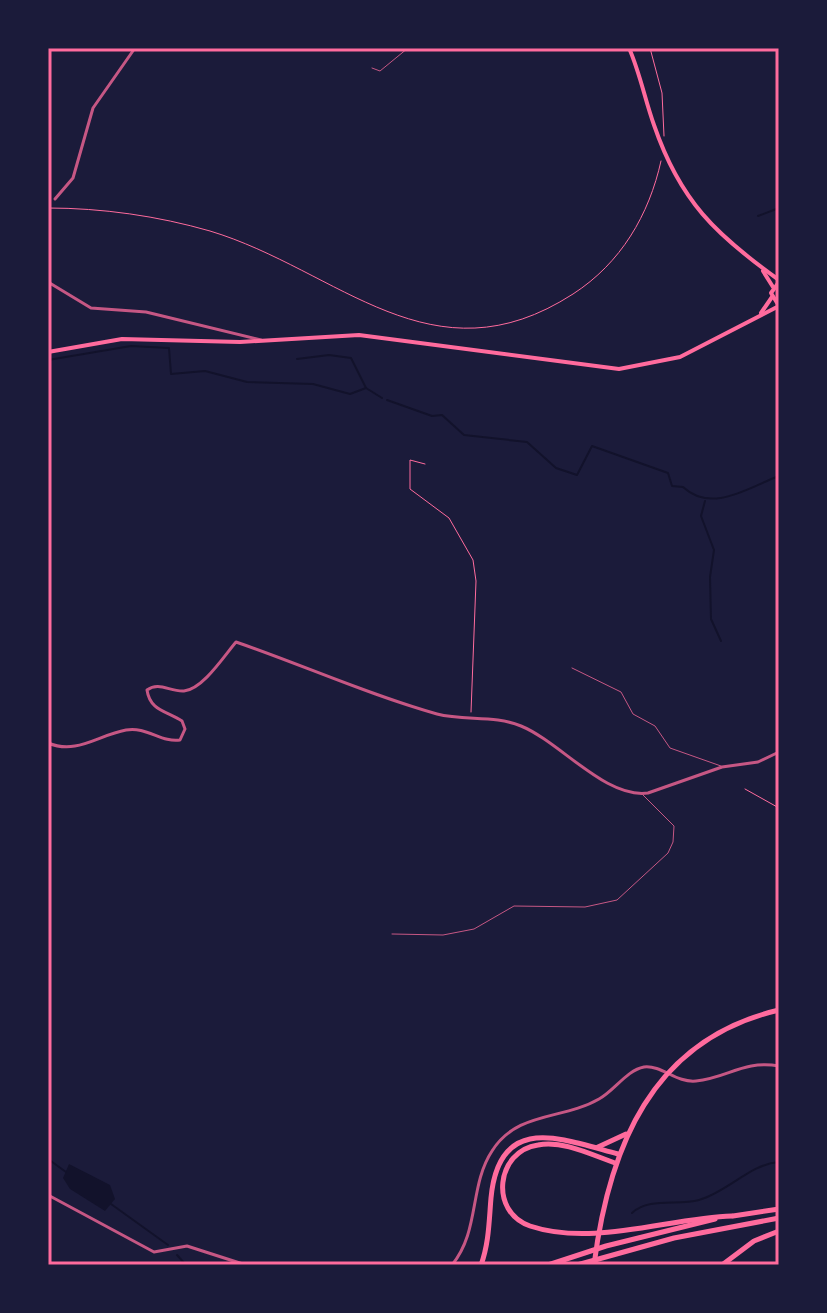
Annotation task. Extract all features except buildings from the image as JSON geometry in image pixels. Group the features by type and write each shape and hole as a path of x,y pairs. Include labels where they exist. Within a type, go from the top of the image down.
{"main road":[{"path":"629,48 661,144 686,195 722,238 779,281 773,287"},
{"path":"760,315 772,297 773,287 763,271"},
{"path":"48,352 122,339 264,341 359,335 619,369 680,357 779,306 772,297"},
{"path":"594,1265 615,1163 626,1134 648,1097 668,1075 715,1037 779,1010"},
{"path":"596,1148 626,1134"},
{"path":"481,1265 486,1248 493,1182 500,1163 510,1149 525,1139 547,1135 618,1154"},
{"path":"615,1163 557,1145 528,1147 506,1168 504,1201 521,1221 550,1230 608,1231 698,1217 732,1216"},
{"path":"548,1265 666,1229 779,1209"},
{"path":"577,1265 674,1238 779,1218"},
{"path":"722,1265 754,1241 779,1231"}],"street":[{"path":"55,199 73,178 93,108 135,48"},
{"path":"48,282 91,308 146,312 264,341"},
{"path":"48,743 69,749 128,729 180,740 185,729 182,721 159,711 150,703 147,690 156,685 184,691 195,687 236,642 435,713 523,726 614,787 642,794 722,767 758,762 779,752"},
{"path":"452,1265 470,1237 485,1162 505,1134 524,1122 595,1102 638,1069 652,1067 668,1075 698,1081 747,1064 779,1066"},
{"path":"48,1195 154,1252 187,1246 246,1265"}],"lane":[{"path":"372,68 380,71 408,48"},
{"path":"572,668 621,692 633,714 655,726 670,748 722,767"},
{"path":"392,934 443,935 474,929 514,906 585,907 617,900 662,860 673,842 674,826 642,794"}],"path":[{"path":"650,48 660,86 664,126"},
{"path":"48,208 105,210 161,220 228,238 385,312 430,325 473,327 543,311 596,277 635,232 652,195 661,163"},
{"path":"425,464 410,460 410,489 449,518 473,560 476,581 470,718"},
{"path":"745,789 779,808"}],"shaded area":[{"path":"69,1164 110,1185 115,1199 105,1211 70,1189 63,1178"}],"waterway":[{"path":"758,216 779,208"},
{"path":"48,360 131,346 169,348 171,374 205,371 247,382 313,384 350,394 366,388 382,398"},
{"path":"297,359 329,355 351,358 366,388"},
{"path":"387,400 432,416 442,415 464,435 527,442 556,468 577,475 592,446 668,473 672,486 683,487 694,495 706,498 731,496 779,476"},
{"path":"705,501 701,516 714,550 710,577 711,619 721,641"},
{"path":"48,1159 66,1172"},
{"path":"632,1213 655,1203 699,1200 758,1168 779,1162"},
{"path":"111,1204 168,1245"},
{"path":"177,1255 186,1265"}]}
